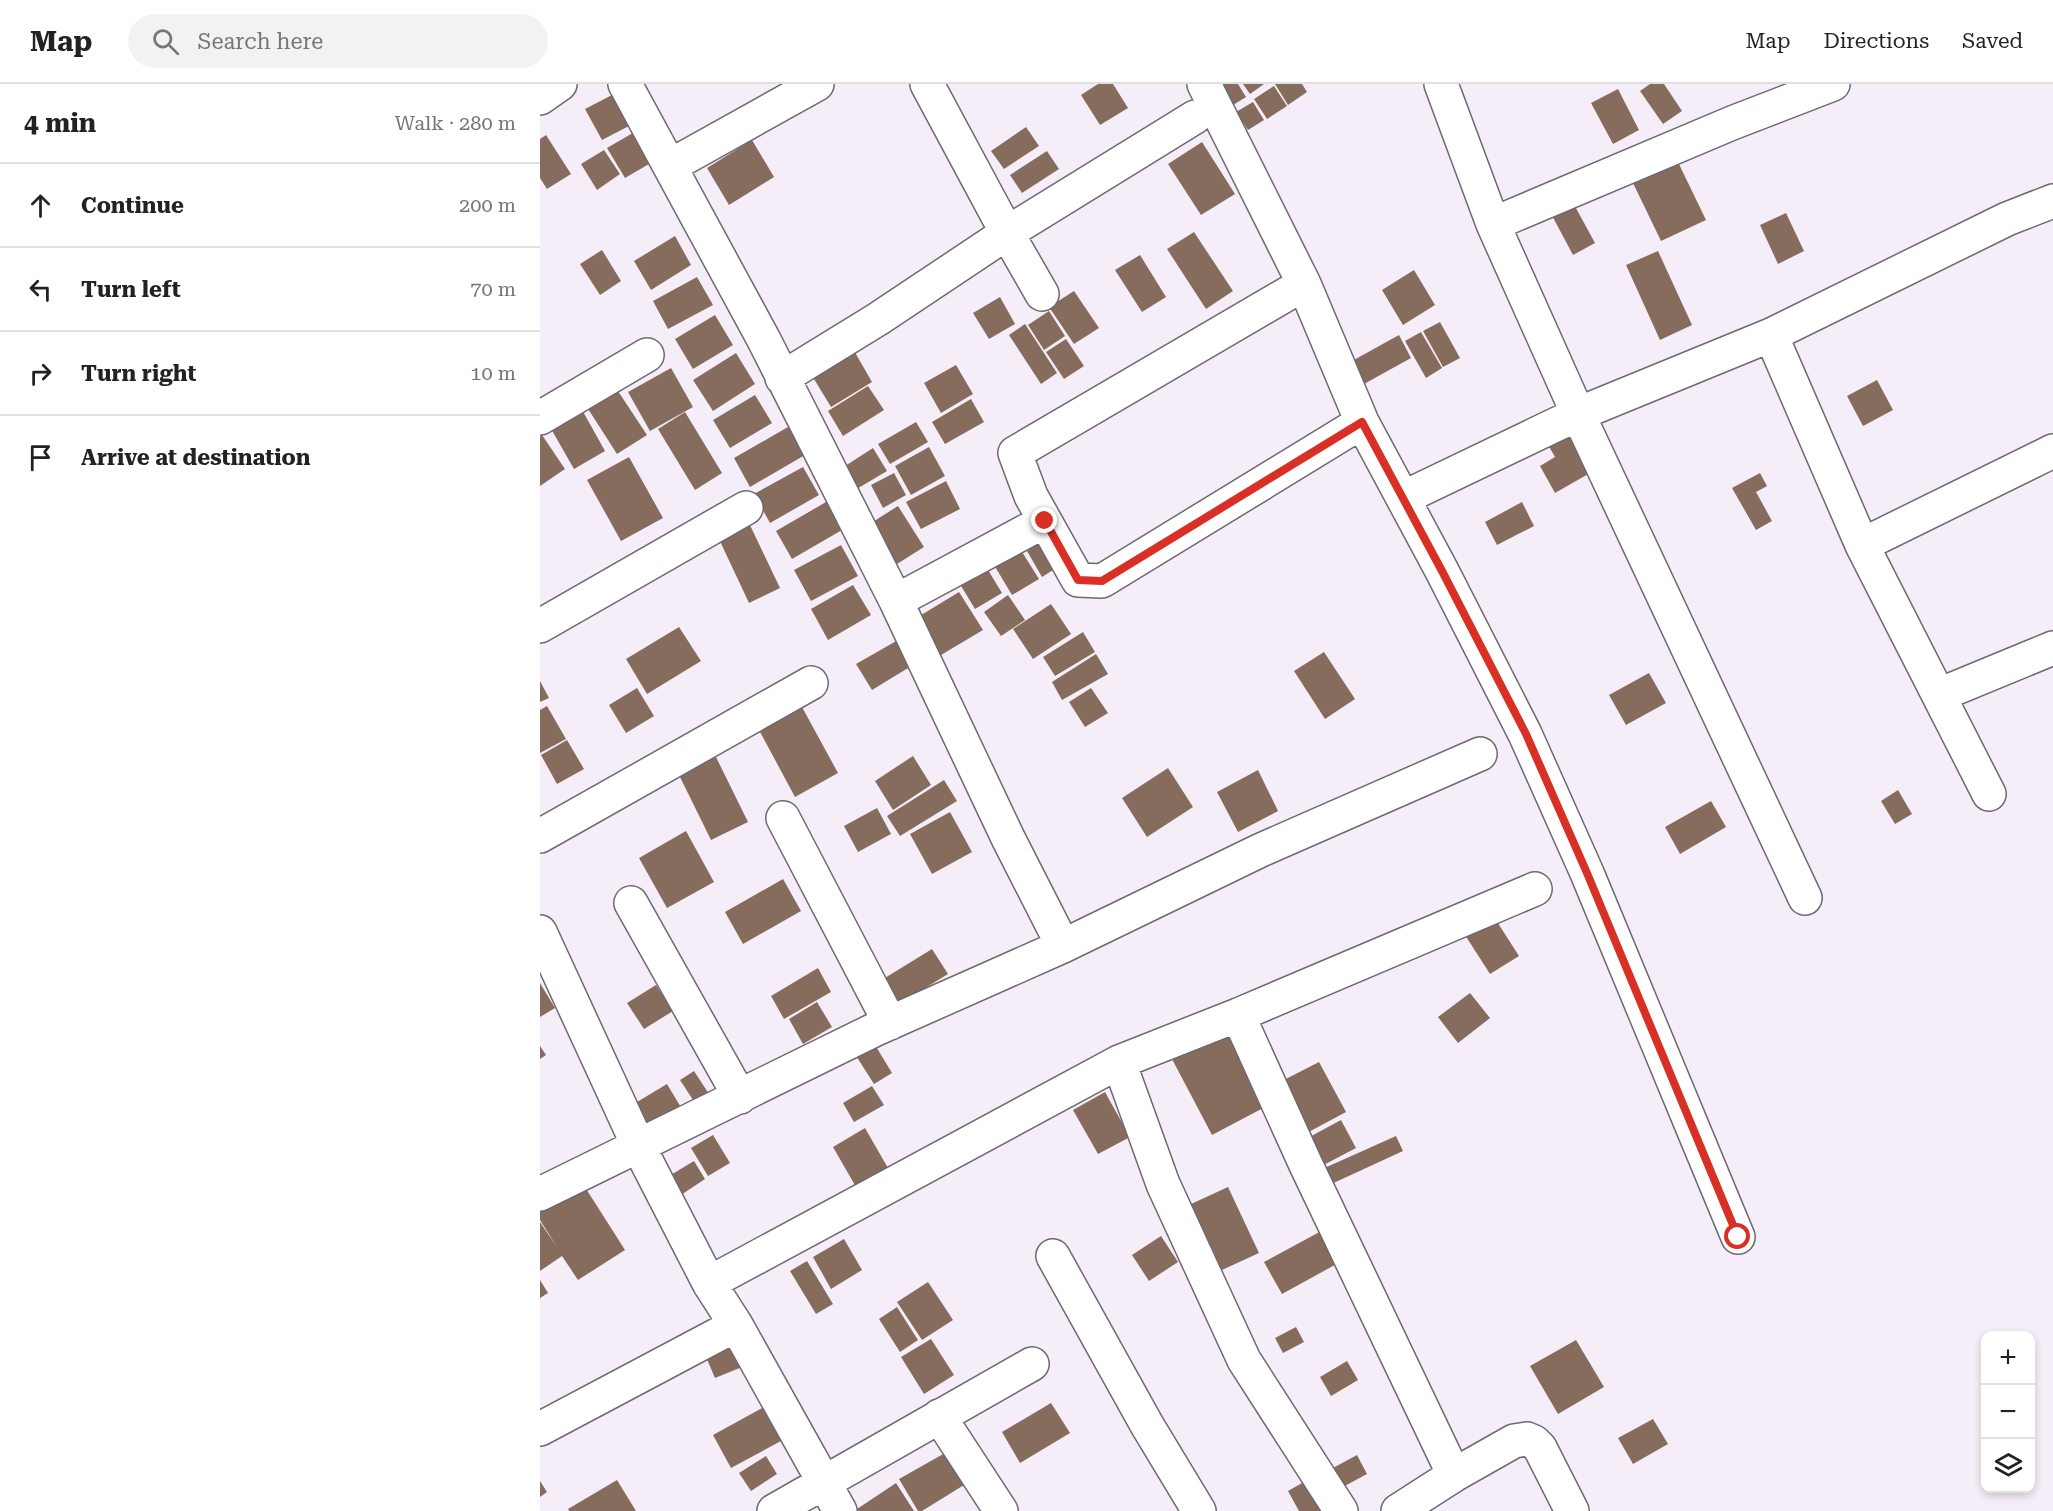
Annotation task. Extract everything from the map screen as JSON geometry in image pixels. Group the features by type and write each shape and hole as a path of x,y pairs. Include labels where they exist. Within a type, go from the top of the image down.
{"street":[{"path":"540,98 560,84"},
{"path":"625,84 782,378 896,601 1003,827 1063,946"},
{"path":"670,166 817,84"},
{"path":"927,84 1042,294"},
{"path":"1204,84 1304,284 1362,422 1526,734 1587,873 1738,1237"},
{"path":"1441,84 1493,224 1578,414 1805,898"},
{"path":"1493,224 1732,123 1833,84"},
{"path":"782,378 878,319 1007,233 1195,117"},
{"path":"1403,498 1578,414 1771,335 2007,219 2053,201"},
{"path":"1304,284 1014,453 1031,496 1078,580 1102,581 1362,422"},
{"path":"1771,335 1862,545 1989,794"},
{"path":"540,418 647,355"},
{"path":"1862,545 2053,451"},
{"path":"540,626 746,508"},
{"path":"896,601 1045,521"},
{"path":"1939,694 2053,648"},
{"path":"540,836 811,683"},
{"path":"540,1194 890,1023 1063,946 1261,850 1480,754"},
{"path":"783,818 890,1023"},
{"path":"709,1283 1119,1062 1238,1016 1535,889"},
{"path":"631,903 740,1097"},
{"path":"540,933 639,1147 709,1283 736,1325 840,1511"},
{"path":"1238,1016 1306,1165 1454,1475"},
{"path":"1119,1062 1163,1184 1244,1359 1341,1511"},
{"path":"1053,1256 1147,1425 1199,1511"},
{"path":"540,1428 736,1325"},
{"path":"774,1511 1032,1364"},
{"path":"939,1416 1001,1511"},
{"path":"1398,1511 1454,1475 1514,1442 1527,1439 1540,1448 1572,1511"}],"building":[{"path":"1098,84 1113,84 1128,108 1100,125 1081,95"},
{"path":"1216,84 1238,84 1246,97 1225,110"},
{"path":"1243,84 1264,84 1250,94"},
{"path":"1275,84 1302,84 1307,92 1288,105"},
{"path":"1650,84 1664,84 1682,111 1663,124 1640,91"},
{"path":"1274,86 1287,106 1267,119 1254,99"},
{"path":"1618,89 1639,130 1613,144 1591,103"},
{"path":"612,95 629,126 602,140 585,109"},
{"path":"1253,102 1264,120 1248,130 1236,112"},
{"path":"643,127 661,157 625,178 607,148"},
{"path":"1026,127 1039,146 1004,169 991,151"},
{"path":"546,135 571,174 547,189 540,178 540,139"},
{"path":"752,140 774,177 729,205 707,168"},
{"path":"1202,142 1235,194 1201,215 1168,164"},
{"path":"604,150 620,174 597,190 581,164"},
{"path":"1047,151 1059,169 1022,193 1010,175"},
{"path":"1677,160 1706,220 1661,241 1632,181"},
{"path":"1571,199 1595,243 1573,255 1549,210"},
{"path":"1786,213 1804,251 1778,264 1760,225"},
{"path":"1194,232 1233,291 1206,309 1167,249"},
{"path":"675,236 691,265 651,290 634,261"},
{"path":"602,250 621,281 600,295 580,264"},
{"path":"1658,251 1692,325 1660,340 1626,265"},
{"path":"1140,255 1166,297 1142,312 1115,270"},
{"path":"1414,270 1435,305 1403,325 1382,290"},
{"path":"697,277 713,305 668,329 653,301"},
{"path":"1074,291 1099,328 1074,344 1049,307"},
{"path":"1000,297 1015,324 989,339 973,313"},
{"path":"1049,311 1065,336 1044,350 1028,325"},
{"path":"715,315 733,345 693,369 675,339"},
{"path":"1440,322 1460,358 1443,367 1423,331"},
{"path":"1025,324 1057,373 1041,384 1009,335"},
{"path":"1421,332 1442,368 1426,378 1405,341"},
{"path":"1399,335 1411,358 1364,384 1352,361"},
{"path":"1066,339 1084,366 1064,379 1046,352"},
{"path":"853,349 872,382 831,407 811,374"},
{"path":"736,353 755,384 713,411 693,380"},
{"path":"956,365 973,394 941,413 924,383"},
{"path":"671,368 693,407 650,431 628,392"},
{"path":"1877,380 1893,410 1863,426 1847,396"},
{"path":"612,382 647,435 617,454 583,401"},
{"path":"868,386 884,410 843,436 828,411"},
{"path":"755,395 772,423 730,448 713,420"},
{"path":"971,399 984,422 945,444 932,422"},
{"path":"581,408 605,451 574,469 550,427"},
{"path":"685,412 722,473 695,490 658,429"},
{"path":"916,422 928,442 890,464 878,444"},
{"path":"788,427 805,455 750,487 734,458"},
{"path":"1567,432 1576,448 1597,469 1555,493 1540,466 1555,457 1547,443"},
{"path":"542,435 565,469 540,486 540,437"},
{"path":"929,447 945,476 911,495 895,466"},
{"path":"873,448 887,471 855,490 842,468"},
{"path":"629,457 663,518 621,541 587,480"},
{"path":"803,467 819,495 770,523 754,494"},
{"path":"894,473 906,495 883,508 871,485"},
{"path":"1760,473 1767,486 1756,492 1772,521 1756,530 1732,488"},
{"path":"946,481 960,509 921,529 906,502"},
{"path":"826,502 842,530 792,559 776,531"},
{"path":"1522,502 1534,526 1497,545 1485,522"},
{"path":"898,506 924,547 897,564 871,523"},
{"path":"749,523 780,588 749,603 718,537"},
{"path":"1046,539 1061,565 1042,577 1027,551"},
{"path":"1017,544 1039,579 1012,595 991,560"},
{"path":"841,545 858,576 811,601 794,570"},
{"path":"982,560 1002,593 975,609 955,576"},
{"path":"853,585 871,615 828,640 811,609"},
{"path":"959,592 983,630 941,655 918,617"},
{"path":"1008,595 1025,620 1001,636 984,612"},
{"path":"1051,604 1071,634 1033,659 1013,629"},
{"path":"679,627 701,661 647,694 626,659"},
{"path":"1083,632 1095,652 1055,676 1043,657"},
{"path":"898,640 913,665 872,690 856,664"},
{"path":"1324,652 1355,699 1325,719 1294,671"},
{"path":"1096,654 1108,674 1062,700 1052,682"},
{"path":"1649,673 1666,703 1626,725 1609,695"},
{"path":"540,681 549,698 540,702"},
{"path":"637,688 654,716 626,733 609,705"},
{"path":"1091,688 1108,713 1085,727 1069,702"},
{"path":"547,706 566,739 540,753 540,710"},
{"path":"802,707 838,773 795,797 759,730"},
{"path":"567,740 584,769 557,784 541,755"},
{"path":"913,756 931,785 893,810 875,781"},
{"path":"716,757 748,822 711,840 679,775"},
{"path":"1168,768 1193,807 1147,837 1122,798"},
{"path":"1258,770 1278,811 1238,832 1217,792"},
{"path":"944,780 957,801 900,836 887,816"},
{"path":"1898,790 1912,814 1895,824 1881,801"},
{"path":"1711,801 1726,827 1680,854 1665,827"},
{"path":"877,808 891,834 858,852 844,826"},
{"path":"950,812 972,852 932,874 910,834"},
{"path":"686,831 714,882 667,908 639,858"},
{"path":"783,879 801,911 743,944 725,912"},
{"path":"1494,917 1519,956 1490,974 1465,935"},
{"path":"932,949 948,974 896,1006 880,981"},
{"path":"818,968 831,992 784,1019 771,996"},
{"path":"540,983 555,1008 540,1017"},
{"path":"656,985 673,1011 644,1029 627,1003"},
{"path":"1470,993 1490,1018 1458,1043 1438,1017"},
{"path":"817,1002 832,1027 803,1044 789,1019"},
{"path":"1228,1031 1267,1106 1212,1135 1172,1059"},
{"path":"872,1040 892,1073 874,1084 853,1051"},
{"path":"540,1046 546,1055 540,1059"},
{"path":"1319,1062 1346,1112 1303,1135 1276,1084"},
{"path":"694,1071 709,1094 695,1103 680,1080"},
{"path":"667,1084 682,1109 647,1131 632,1105"},
{"path":"872,1086 884,1105 854,1122 843,1103"},
{"path":"1105,1092 1130,1137 1098,1154 1073,1110"},
{"path":"1341,1120 1356,1148 1318,1168 1304,1140"},
{"path":"865,1128 892,1175 860,1194 833,1147"},
{"path":"713,1135 730,1163 708,1176 691,1148"},
{"path":"1396,1136 1403,1151 1327,1186 1320,1170"},
{"path":"694,1161 705,1179 681,1195 669,1176"},
{"path":"583,1184 625,1250 578,1280 562,1256 540,1271 540,1222 557,1247 540,1220 540,1212"},
{"path":"1228,1187 1259,1253 1222,1270 1191,1204"},
{"path":"1325,1229 1342,1261 1282,1294 1264,1262"},
{"path":"1161,1236 1178,1262 1149,1281 1132,1255"},
{"path":"844,1239 862,1270 831,1289 813,1257"},
{"path":"807,1261 833,1304 816,1314 790,1271"},
{"path":"540,1280 548,1293 540,1298"},
{"path":"928,1282 953,1320 922,1340 897,1302"},
{"path":"897,1307 918,1340 900,1352 879,1319"},
{"path":"1296,1327 1304,1342 1283,1353 1275,1338"},
{"path":"735,1337 747,1365 715,1378 703,1350"},
{"path":"931,1339 954,1375 924,1394 901,1357"},
{"path":"1576,1340 1604,1387 1558,1414 1530,1366"},
{"path":"1347,1361 1358,1380 1331,1396 1320,1377"},
{"path":"773,1402 792,1435 731,1468 713,1435"},
{"path":"1051,1403 1070,1433 1020,1463 1002,1432"},
{"path":"1653,1419 1668,1444 1633,1464 1618,1438"},
{"path":"945,1453 964,1485 922,1511 918,1511 899,1479"},
{"path":"1357,1455 1367,1474 1341,1488 1331,1469"},
{"path":"766,1456 777,1474 751,1491 739,1473"},
{"path":"1311,1478 1329,1511 1299,1511 1288,1491"},
{"path":"617,1480 636,1511 569,1511 568,1509"},
{"path":"540,1481 547,1492 540,1497"},
{"path":"896,1483 914,1511 854,1511"}],"route":[{"path":"1045,521 1078,580 1102,581 1362,422 1526,734 1587,873 1738,1237"}]}
